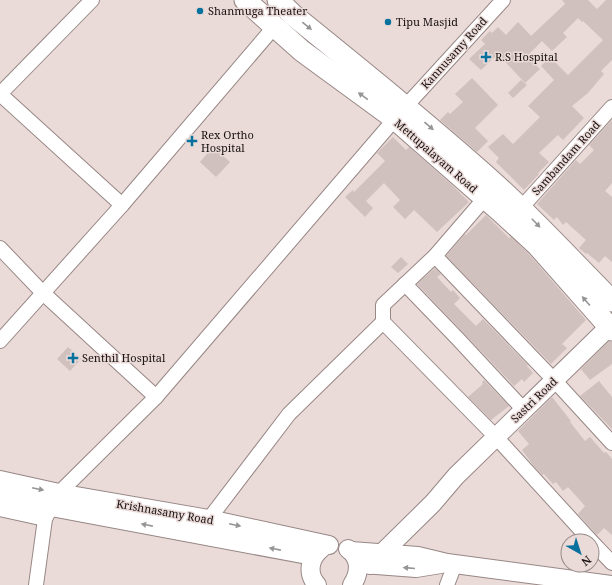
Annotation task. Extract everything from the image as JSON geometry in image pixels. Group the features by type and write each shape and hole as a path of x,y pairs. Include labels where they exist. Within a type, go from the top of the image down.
{"highway":[{"name":"Mettupalayam Road","path":"245,0 302,51 400,113 429,148 537,245 611,327"},
{"name":"Mettupalayam Road","path":"278,0 400,113 521,208 612,301"}],"main road":[{"name":"Sastri Road","path":"366,557 439,488 456,476 611,327"},
{"name":"Krishnasamy Road","path":"0,480 52,506 209,519 329,545 337,544 366,557"},
{"path":"0,495 313,556"},
{"path":"316,584 310,570 313,556 318,551 329,545"},
{"path":"352,585 366,557 416,568 452,564 603,584"}],"street":[{"path":"92,0 0,94 122,205"},
{"name":"Kannusamy Road","path":"52,506 156,397 400,113 502,0"},
{"path":"0,341 122,205 275,26"},
{"name":"Sambandam Road","path":"521,208 612,107"},
{"path":"484,198 436,256 382,305 383,322 496,437 585,533"},
{"path":"0,248 43,293 156,397"},
{"path":"436,256 612,442"},
{"path":"405,284 524,410"},
{"path":"209,519 289,414 383,322"},
{"path":"0,509 52,506 36,585"},
{"path":"600,550 612,563"},
{"path":"447,585 452,564"}],"building":[{"path":"562,0 588,0 597,9 606,0 612,0 612,60 601,71 604,74 588,93 572,106 584,118 563,140 558,135 539,153 549,162 524,190 496,162 499,158 488,147 503,134 513,144 540,117 528,106 554,80 541,66 550,57 568,75 603,40 578,18 563,33 567,37 552,51 542,41 527,56 540,69 525,83 498,54 481,70 469,59 485,44 481,40 490,31 492,33 498,27 506,35 518,22 531,36 565,4"},
{"path":"472,78 498,105 475,128 488,141 477,152 440,120 448,112 450,114 463,102 455,94"},
{"path":"521,80 527,85 513,98 508,93"},
{"path":"612,120 612,183 605,191 612,197 612,262 605,256 599,263 579,248 586,240 566,222 563,225 557,217 554,220 537,204 576,160 580,164 594,150 589,145"},
{"path":"393,137 406,150 409,147 469,202 437,232 414,210 405,219 393,207 400,200 384,183 366,201 373,208 365,217 345,197 353,190 354,192 385,161 377,153"},
{"path":"213,147 230,162 216,177 200,162"},
{"path":"486,215 509,238 511,237 528,253 586,320 562,344 567,348 551,364 446,256 465,234 466,235"},
{"path":"401,257 408,264 398,273 391,267"},
{"path":"435,268 441,274 437,277 451,292 453,290 460,298 454,304 476,326 483,319 528,365 527,366 533,373 524,382 522,379 514,386 417,284"},
{"path":"609,341 612,342 612,364 590,380 581,369"},
{"path":"68,347 81,359 70,371 57,359"},
{"path":"484,380 509,406 491,420 468,397 483,384 482,382"},
{"path":"599,381 612,397 612,429 580,396"},
{"path":"552,397 585,441 590,437 604,453 606,452 612,459 612,535 604,528 599,533 595,533 578,514 585,506 568,487 563,491 556,482 553,484 544,474 542,475 522,450 529,444 518,431"}],"place":[{"name":"Shanmuga Theater","path":"200,11"},
{"name":"Tipu Masjid","path":"388,22"},
{"name":"R.S Hospital","path":"486,57"},
{"name":"Rex Ortho Hospital","path":"192,141"},
{"name":"Senthil Hospital","path":"73,358"}]}
